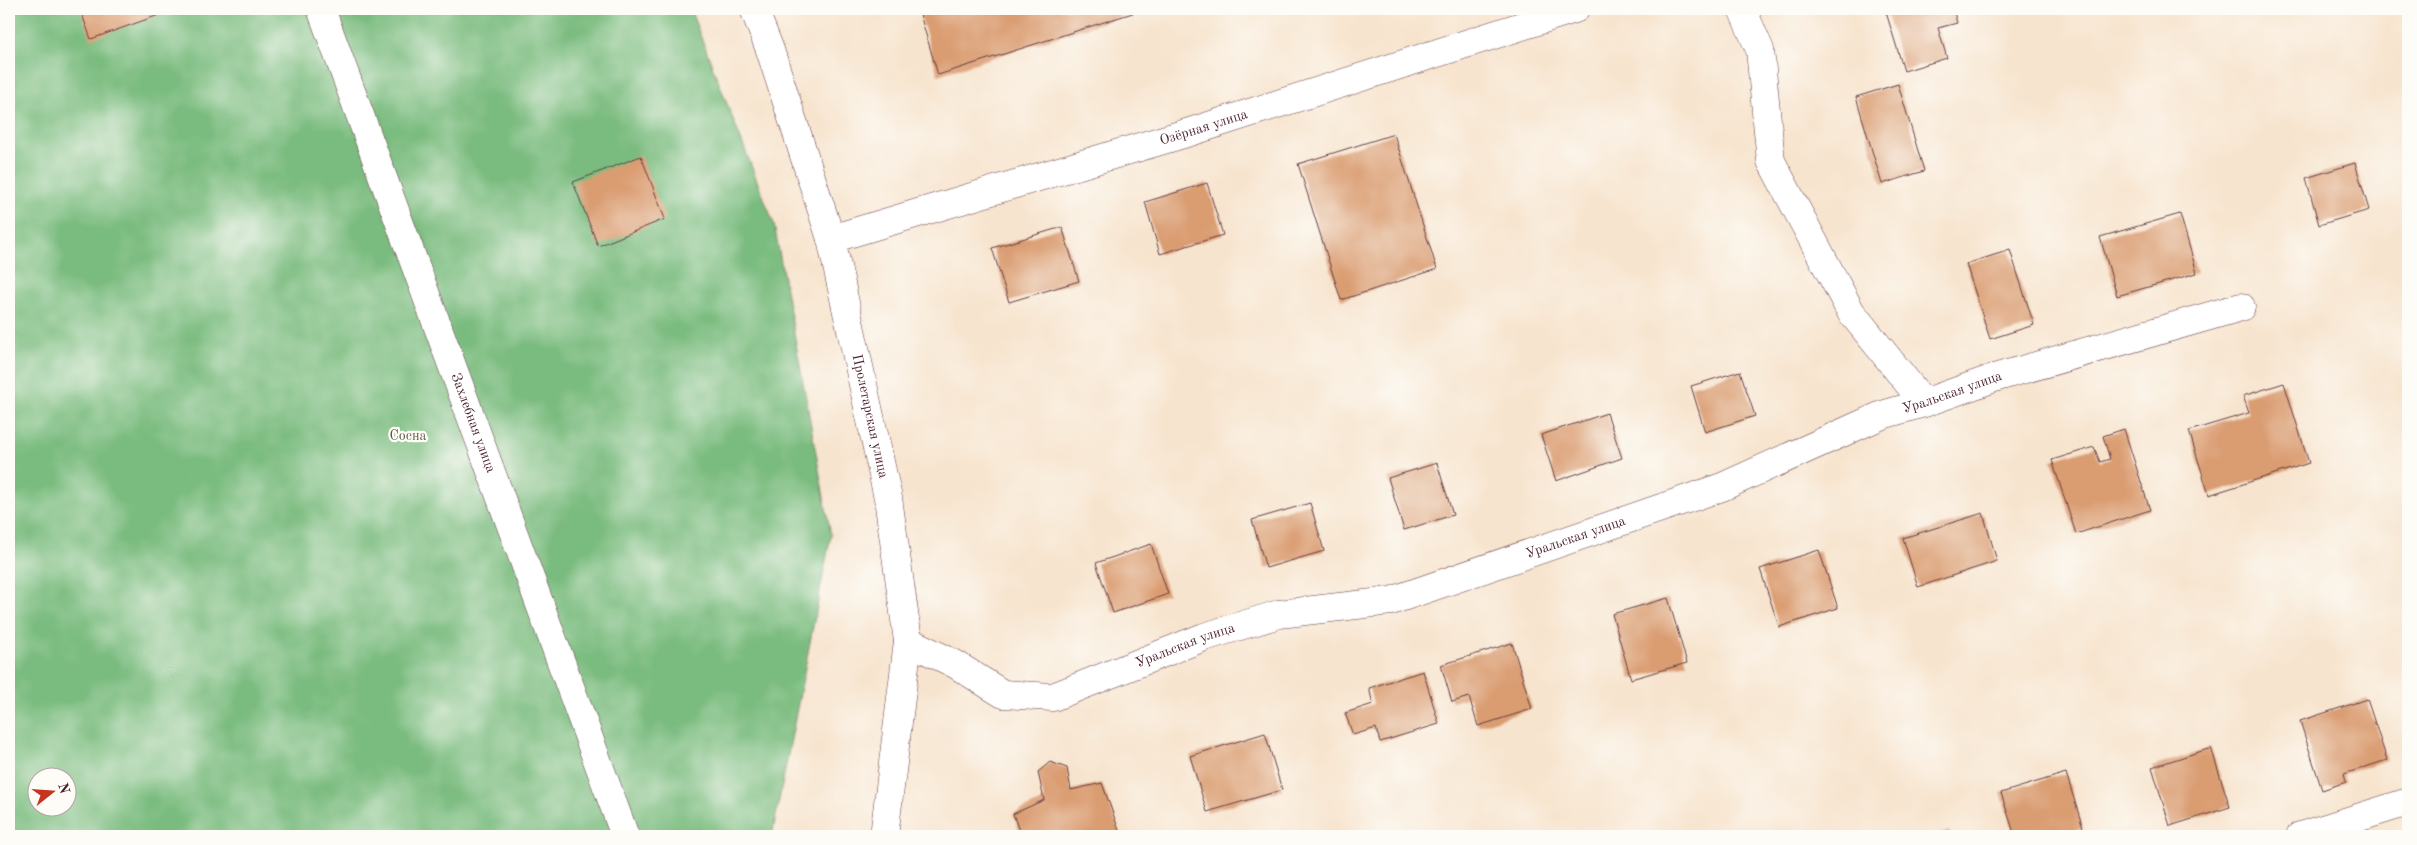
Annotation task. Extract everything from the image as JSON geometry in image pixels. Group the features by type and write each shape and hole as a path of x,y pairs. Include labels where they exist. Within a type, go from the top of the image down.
{"street":[{"name":"Захлебная улица","path":"321,9 625,836"},
{"name":"Пролетарская улица","path":"754,9 770,50 831,239 888,498 908,641 884,836"},
{"name":"Озёрная улица","path":"831,239 1190,132 1504,19 1575,9"},
{"path":"1742,9 1760,50 1771,161 1851,312 1924,403"},
{"name":"Уральская улица","path":"908,641 955,664 1003,694 1053,697 1204,638 1279,614 1391,601 1722,488 1882,415 1924,403 1994,378 2241,308"},
{"path":"2300,836 2408,802"}],"green space":[{"name":"Сосна","path":"9,9 690,9 774,224 831,535 772,836 9,836"}],"building":[{"path":"80,9 156,9 159,15 91,39"},
{"path":"926,9 1145,9 938,75 919,11"},
{"path":"1885,9 1953,9 1957,23 1938,28 1947,58 1904,71"},
{"path":"1898,84 1924,171 1882,184 1856,97"},
{"path":"1394,134 1437,269 1341,300 1298,164"},
{"path":"641,156 665,219 598,246 573,182"},
{"path":"2355,163 2369,210 2319,225 2306,178"},
{"path":"1207,183 1223,235 1160,254 1145,202"},
{"path":"2180,214 2197,273 2117,296 2100,237"},
{"path":"1062,227 1079,281 1009,302 992,248"},
{"path":"2010,250 2034,325 1990,339 1966,264"},
{"path":"1740,371 1755,416 1705,432 1691,386"},
{"path":"2284,383 2309,463 2209,495 2189,431 2249,413 2243,396"},
{"path":"1607,413 1622,458 1556,481 1541,435"},
{"path":"2124,429 2150,510 2076,534 2052,460 2094,447 2100,462 2110,459 2103,436"},
{"path":"1437,463 1453,515 1404,530 1388,478"},
{"path":"1310,503 1324,551 1266,568 1252,520"},
{"path":"1983,513 1997,561 1918,587 1903,538"},
{"path":"1151,544 1168,594 1113,613 1096,563"},
{"path":"1819,550 1838,608 1779,627 1760,569"},
{"path":"1668,598 1687,663 1631,679 1612,614"},
{"path":"1512,643 1532,709 1478,726 1469,697 1452,702 1441,665"},
{"path":"1423,671 1439,724 1380,742 1376,728 1353,735 1345,713 1373,704 1369,688"},
{"path":"2367,699 2387,760 2344,774 2346,782 2322,790 2300,721"},
{"path":"1265,733 1282,790 1207,812 1190,756"},
{"path":"2211,748 2230,807 2170,826 2152,767"},
{"path":"1050,762 1067,768 1071,790 1102,783 1121,836 1021,836 1013,814 1044,800 1038,772"},
{"path":"2066,773 2083,828 2055,836 2015,836 2001,793"},
{"path":"1949,831 1951,836 1935,836"}]}
